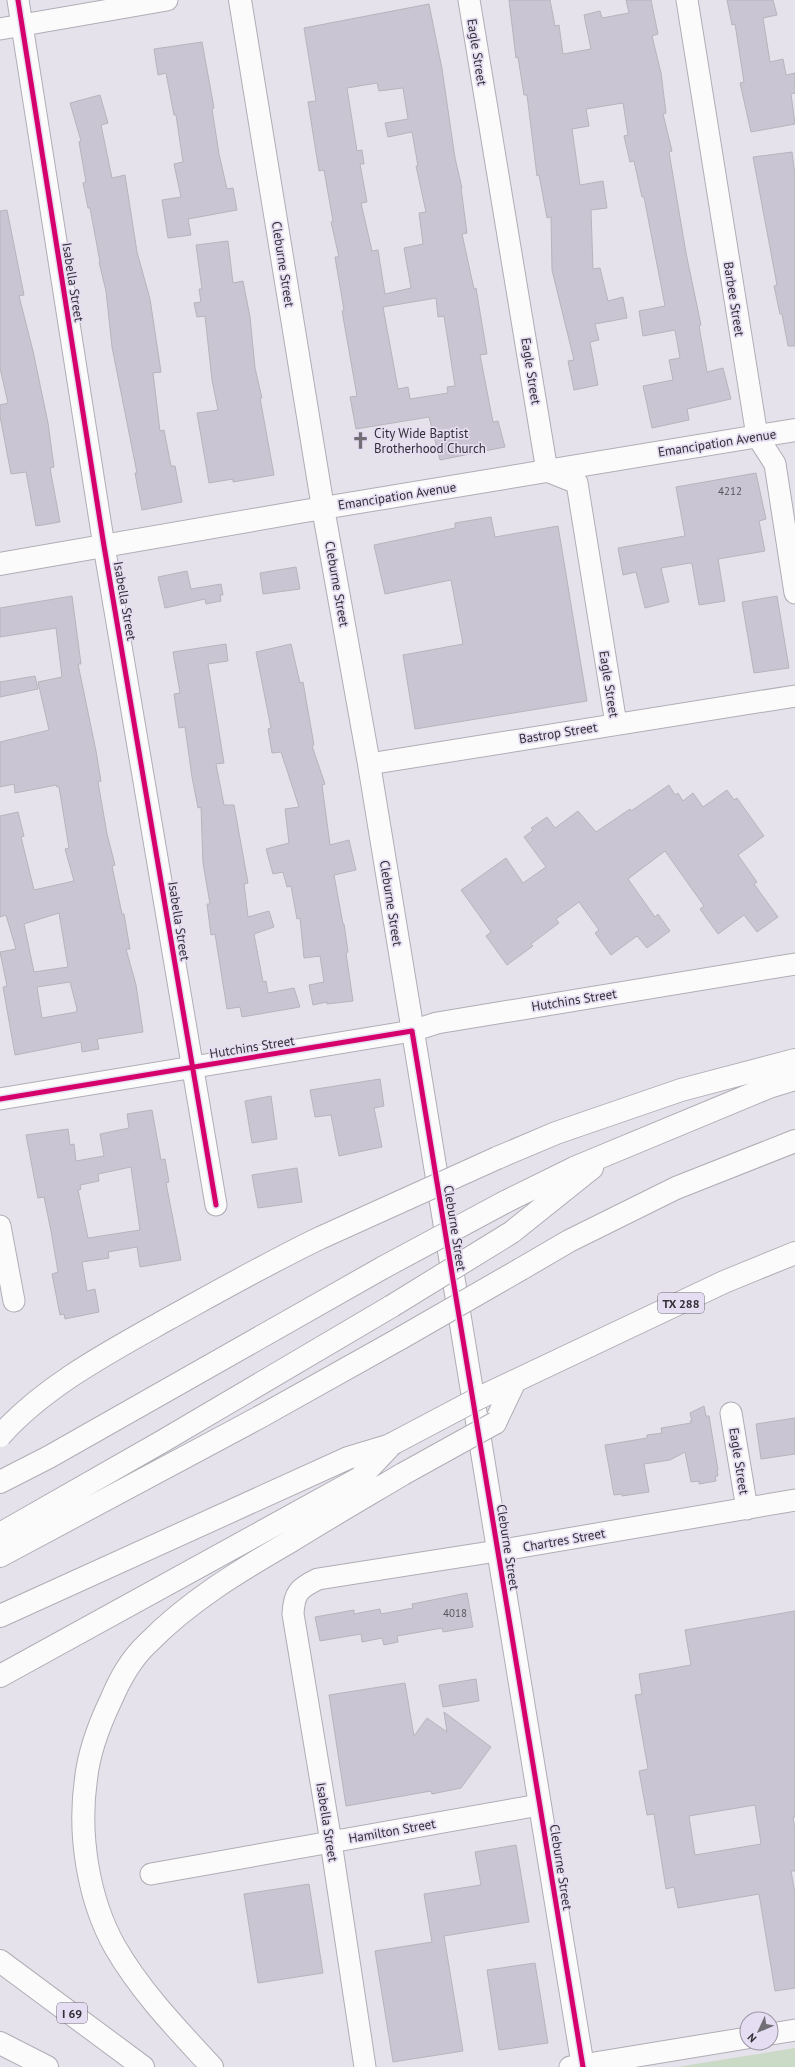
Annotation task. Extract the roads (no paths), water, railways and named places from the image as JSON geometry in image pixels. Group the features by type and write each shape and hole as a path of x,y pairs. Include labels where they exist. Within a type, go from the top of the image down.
{"main road":[{"name":"Cleburne Street","path":"240,0 323,508 369,764 497,1551 540,1805 579,2066"},
{"name":"Emancipation Avenue","path":"0,564 323,508 795,430"},
{"path":"0,1436 37,1401 73,1375 126,1342 319,1239 497,1158 556,1133 681,1090 795,1060"},
{"path":"0,1482 56,1453 384,1267 549,1178 769,1087 795,1079"},
{"path":"0,1556 258,1418 576,1238 676,1188 795,1141"},
{"path":"0,1534 163,1441 392,1306 512,1232 610,1154"},
{"name":"TX 288","path":"515,1381 724,1282 795,1253"},
{"path":"0,1616 348,1458 392,1444 481,1397 515,1381"},
{"path":"212,2067 164,2015 137,1980 115,1947 102,1919 94,1891 84,1836 86,1778 97,1730 123,1673 145,1645 171,1621 201,1596 234,1574 403,1474 495,1423 515,1381"},
{"path":"0,1676 360,1478 392,1444"},
{"path":"0,1526 76,1490"},
{"name":"I 69","path":"0,1961 143,2067"},
{"path":"0,2043 47,2067"}],"street":[{"name":"Isabella Street","path":"18,0 104,546 216,1205"},
{"path":"0,29 167,0"},
{"name":"Eagle Street","path":"469,0 547,471 577,483 616,724"},
{"name":"Barbee Street","path":"687,0 757,436 775,464 795,593"},
{"name":"Bastrop Street","path":"369,764 795,696"},
{"name":"Hutchins Street","path":"0,1099 412,1031 437,1023 795,964"},
{"path":"0,1226 14,1301"},
{"name":"Eagle Street","path":"731,1413 747,1509"},
{"name":"Chartres Street","path":"309,1583 318,1579 497,1551 795,1500"},
{"name":"Isabella Street","path":"309,1583 299,1590 294,1600 293,1614 331,1842 365,2067"},
{"name":"Hamilton Street","path":"151,1874 540,1805"},
{"path":"779,2033 795,2030"},
{"path":"579,2066 739,2039"}],"place":[{"name":"City Wide Baptist Brotherhood Church","path":"361,440"}]}
